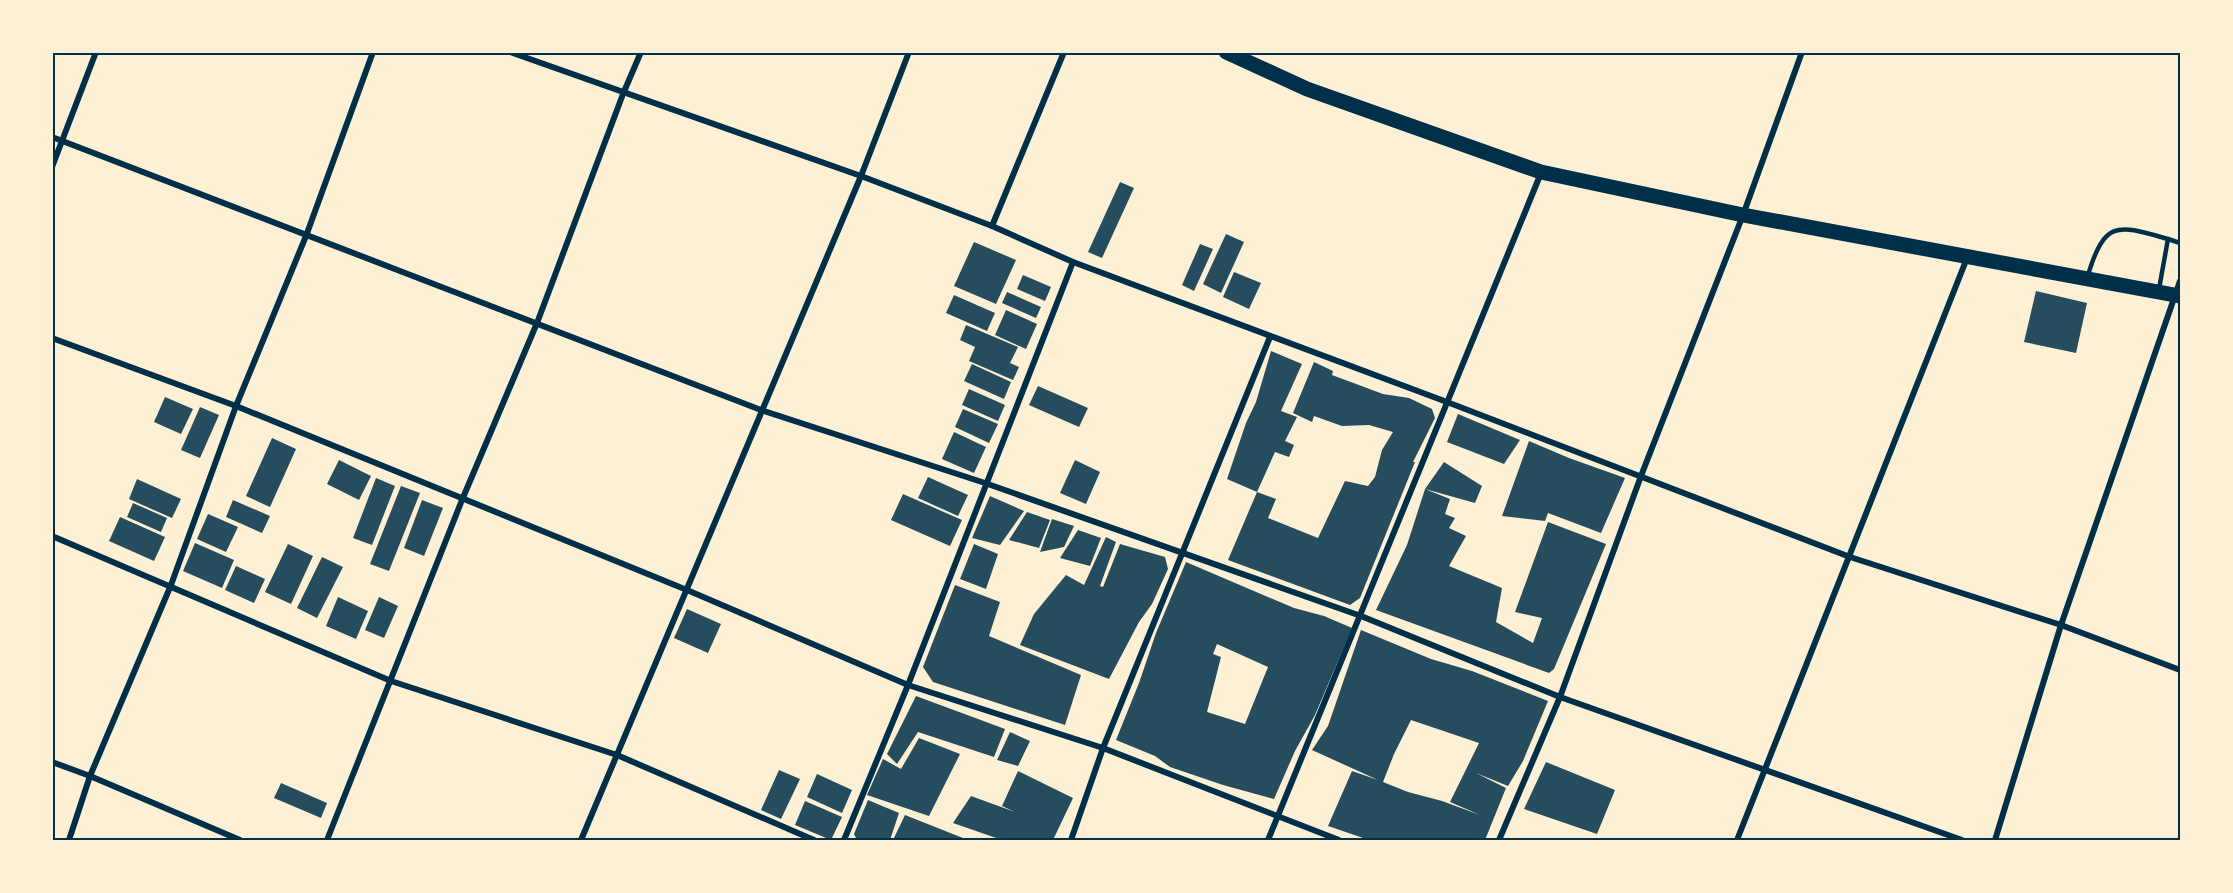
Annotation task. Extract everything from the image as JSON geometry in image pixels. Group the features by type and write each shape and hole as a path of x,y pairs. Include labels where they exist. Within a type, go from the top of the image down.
{"highway":[{"path":"1226,52 1306,88 1541,172 1743,215 2159,292 2179,291"}],"street":[{"path":"52,167 96,52"},
{"path":"69,840 90,776 171,585 236,406 306,236 373,52"},
{"path":"510,52 622,94 861,176 992,225 1073,262 1447,402 1850,557 2061,625 2181,670"},
{"path":"327,840 462,500 537,323 622,94 641,52"},
{"path":"581,840 861,176 909,52"},
{"path":"992,225 1064,52"},
{"path":"1500,840 1560,697 1641,476 1743,215 1802,52"},
{"path":"52,138 761,410 985,483 1361,616 1560,697 1962,840"},
{"path":"1268,840 1541,172"},
{"path":"1737,840 1968,255"},
{"path":"844,840 908,685 1073,262"},
{"path":"1995,840 2061,625 2179,291"},
{"path":"1071,840 1103,748 1270,337"},
{"path":"52,338 236,406 687,590 908,685 1103,748 1339,840"},
{"path":"52,536 391,681 617,755 814,840"},
{"path":"52,762 240,840"}],"lane":[{"path":"2087,278 2096,250 2107,236 2118,228 2181,243"},
{"path":"2159,292 2168,239"}],"building":[{"path":"1120,182 1134,188 1102,258 1088,252"},
{"path":"1226,234 1244,242 1221,293 1203,284"},
{"path":"974,242 1016,260 996,304 954,286"},
{"path":"1200,244 1213,249 1194,291 1182,285"},
{"path":"1234,272 1261,283 1249,309 1223,297"},
{"path":"1023,275 1051,287 1045,301 1017,289"},
{"path":"2036,291 2087,303 2076,353 2024,342"},
{"path":"1007,292 1041,307 1036,318 1002,303"},
{"path":"954,295 995,313 987,331 946,313"},
{"path":"1006,310 1037,324 1026,349 995,335"},
{"path":"966,325 1018,347 1010,363 1019,367 1013,380 969,361 975,347 960,340"},
{"path":"1271,351 1302,364 1281,411 1297,417 1285,441 1294,445 1289,457 1275,452 1257,492 1227,479 1246,423 1256,402"},
{"path":"1314,362 1333,371 1332,375 1383,394 1409,398 1432,409 1435,418 1413,462 1415,462 1360,598 1350,605 1228,560 1257,492 1276,499 1268,518 1318,538 1345,481 1368,486 1375,477 1382,450 1393,432 1369,425 1342,426 1314,416 1312,422 1293,413"},
{"path":"972,364 1011,382 1004,399 964,381"},
{"path":"1038,386 1088,408 1079,427 1029,405"},
{"path":"969,389 1005,405 998,421 962,405"},
{"path":"165,397 193,409 181,434 154,422"},
{"path":"200,407 219,415 200,458 181,450"},
{"path":"963,409 998,424 989,443 955,427"},
{"path":"1458,414 1520,440 1504,464 1447,442"},
{"path":"954,432 986,447 974,473 942,459"},
{"path":"272,438 296,449 270,507 246,496"},
{"path":"1529,441 1625,478 1601,533 1548,513 1545,521 1502,516"},
{"path":"339,460 371,476 359,500 327,484"},
{"path":"1075,460 1100,472 1086,504 1060,493"},
{"path":"1444,462 1482,486 1475,503 1425,489"},
{"path":"928,477 968,495 958,516 918,498"},
{"path":"376,478 395,486 372,545 353,538"},
{"path":"137,479 181,499 172,518 129,499"},
{"path":"401,486 420,493 389,571 370,564"},
{"path":"1425,489 1450,499 1445,514 1455,518 1449,528 1466,536 1449,566 1502,588 1496,622 1533,643 1542,618 1515,612 1548,522 1606,544 1554,669 1549,673 1376,610 1407,545"},
{"path":"903,494 962,520 950,546 891,520"},
{"path":"990,496 1024,511 1000,545 972,538"},
{"path":"233,500 270,516 262,533 226,517"},
{"path":"422,500 443,508 424,556 404,548"},
{"path":"133,503 167,518 161,532 127,517"},
{"path":"1027,512 1050,520 1039,548 1009,540"},
{"path":"208,514 238,527 226,552 197,539"},
{"path":"120,517 165,537 154,561 109,541"},
{"path":"1052,519 1074,526 1064,547 1040,552"},
{"path":"1078,530 1101,538 1090,566 1060,558"},
{"path":"1106,537 1116,542 1100,586 1103,587 1120,544 1165,557 1168,569 1152,604 1139,622 1109,679 1020,645 1034,614 1066,575 1084,585"},
{"path":"195,543 234,560 222,588 183,571"},
{"path":"288,544 313,556 291,604 265,592"},
{"path":"974,544 998,554 986,589 960,579"},
{"path":"322,557 343,567 317,618 297,608"},
{"path":"1186,562 1294,608 1324,616 1352,628 1315,715 1295,751 1274,799 1170,767 1155,756 1116,740 1156,633","holes":["1217,644 1268,667 1245,724 1207,712 1221,657 1213,654"]},
{"path":"236,566 265,579 254,603 225,590"},
{"path":"955,585 1000,602 989,636 1081,675 1065,725 933,682 923,667"},
{"path":"338,597 368,611 356,639 326,626"},
{"path":"379,597 398,606 384,638 365,630"},
{"path":"687,609 721,624 708,653 674,638"},
{"path":"1361,630 1431,659 1472,671 1548,701 1523,761 1508,786 1476,773 1506,788 1485,840 1369,840 1328,826 1352,771 1378,780 1312,750 1328,726","holes":["1411,720 1479,743 1450,802 1480,815 1383,782"]},
{"path":"916,696 1005,729 994,757 918,732 897,764 887,754"},
{"path":"1010,732 1030,741 1018,766 997,760"},
{"path":"919,738 960,754 929,816 867,795 883,759 901,769"},
{"path":"1546,762 1615,790 1597,834 1524,809"},
{"path":"779,770 800,779 781,819 761,810"},
{"path":"1018,771 1073,798 1053,840 1002,840 953,823 971,796 1015,812 1002,806"},
{"path":"817,774 852,790 842,813 807,797"},
{"path":"281,783 327,803 321,818 274,798"},
{"path":"868,800 899,813 890,840 857,840 854,834"},
{"path":"805,801 842,817 831,840 795,825"},
{"path":"905,815 968,840 893,840"}]}
